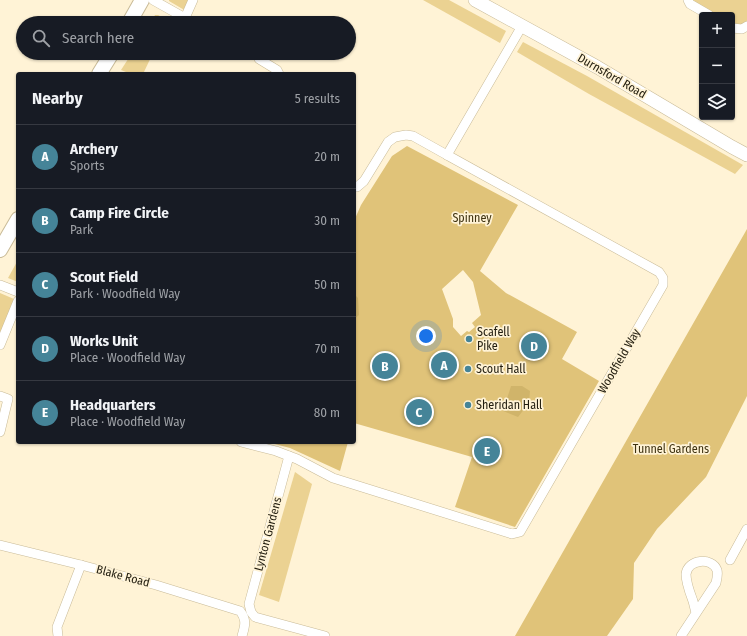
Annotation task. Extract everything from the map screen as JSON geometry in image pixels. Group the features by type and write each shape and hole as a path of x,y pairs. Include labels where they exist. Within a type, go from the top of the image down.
{"main road":[{"path":"133,16 142,0"},
{"name":"Durnsford Road","path":"475,0 597,66 747,155"},
{"path":"100,72 108,60"},
{"path":"0,250 16,222"}],"street":[{"path":"153,0 181,16"},
{"path":"186,16 193,0"},
{"path":"688,0 690,4 704,12"},
{"path":"447,155 522,26"},
{"path":"735,28 742,29 747,26"},
{"path":"261,60 278,72"},
{"name":"Woodfield Way","path":"249,444 276,451 297,459 333,478 512,534 520,532 663,285 663,278 660,272 413,136 406,135 395,137 388,142 364,181 356,187"},
{"path":"0,285 16,291"},
{"path":"0,345 16,306"},
{"path":"0,396 8,399 0,432"},
{"name":"Lynton Gardens","path":"242,636 249,604 289,456"},
{"path":"730,560 747,529"},
{"name":"Blake Road","path":"0,545 156,585 247,614 325,636"},
{"path":"681,636 696,613 716,582 717,571 715,567 706,562 694,563 689,567 686,576 696,613"},
{"path":"58,636 57,627 81,565"}],"shaded area":[{"path":"169,0 191,0 186,11"},
{"path":"423,0 449,0 506,31 500,43"},
{"path":"692,0 747,0 747,23 742,25 735,24 735,12 709,12 694,4"},
{"path":"523,42 587,76 743,165 735,174 589,94 517,52"},
{"path":"127,60 150,60 144,72 126,72 121,70"},
{"path":"16,264 16,281 8,278"},
{"path":"0,293 14,299 0,334"},
{"path":"356,296 358,298 359,315 356,317"},
{"path":"511,386 522,386 530,391 529,403 518,417 503,411"},
{"path":"295,472 312,484 279,602 259,595"}],"green space":[{"name":"Spinney","path":"407,146 518,205 480,271 506,293 577,332 562,359 599,381 515,527 455,507 472,457 356,424 356,216 361,205 392,156","holes":["463,270 473,282 481,315 472,323 475,327 461,336 453,327 453,319 442,289"]},
{"name":"Tunnel Gardens","path":"747,229 747,396 706,477 657,529 634,563 633,599 607,636 515,636"},
{"path":"275,444 347,444 340,471 290,448"}],"place":[{"name":"Scafell Pike","path":"469,339"},
{"name":"Works Unit","path":"534,346"},
{"name":"Archery","path":"444,365"},
{"name":"Camp Fire Circle","path":"385,366"},
{"name":"Scout Hall","path":"468,369"},
{"name":"Sheridan Hall","path":"468,405"},
{"name":"Scout Field","path":"419,412"},
{"name":"Headquarters","path":"487,451"}]}
